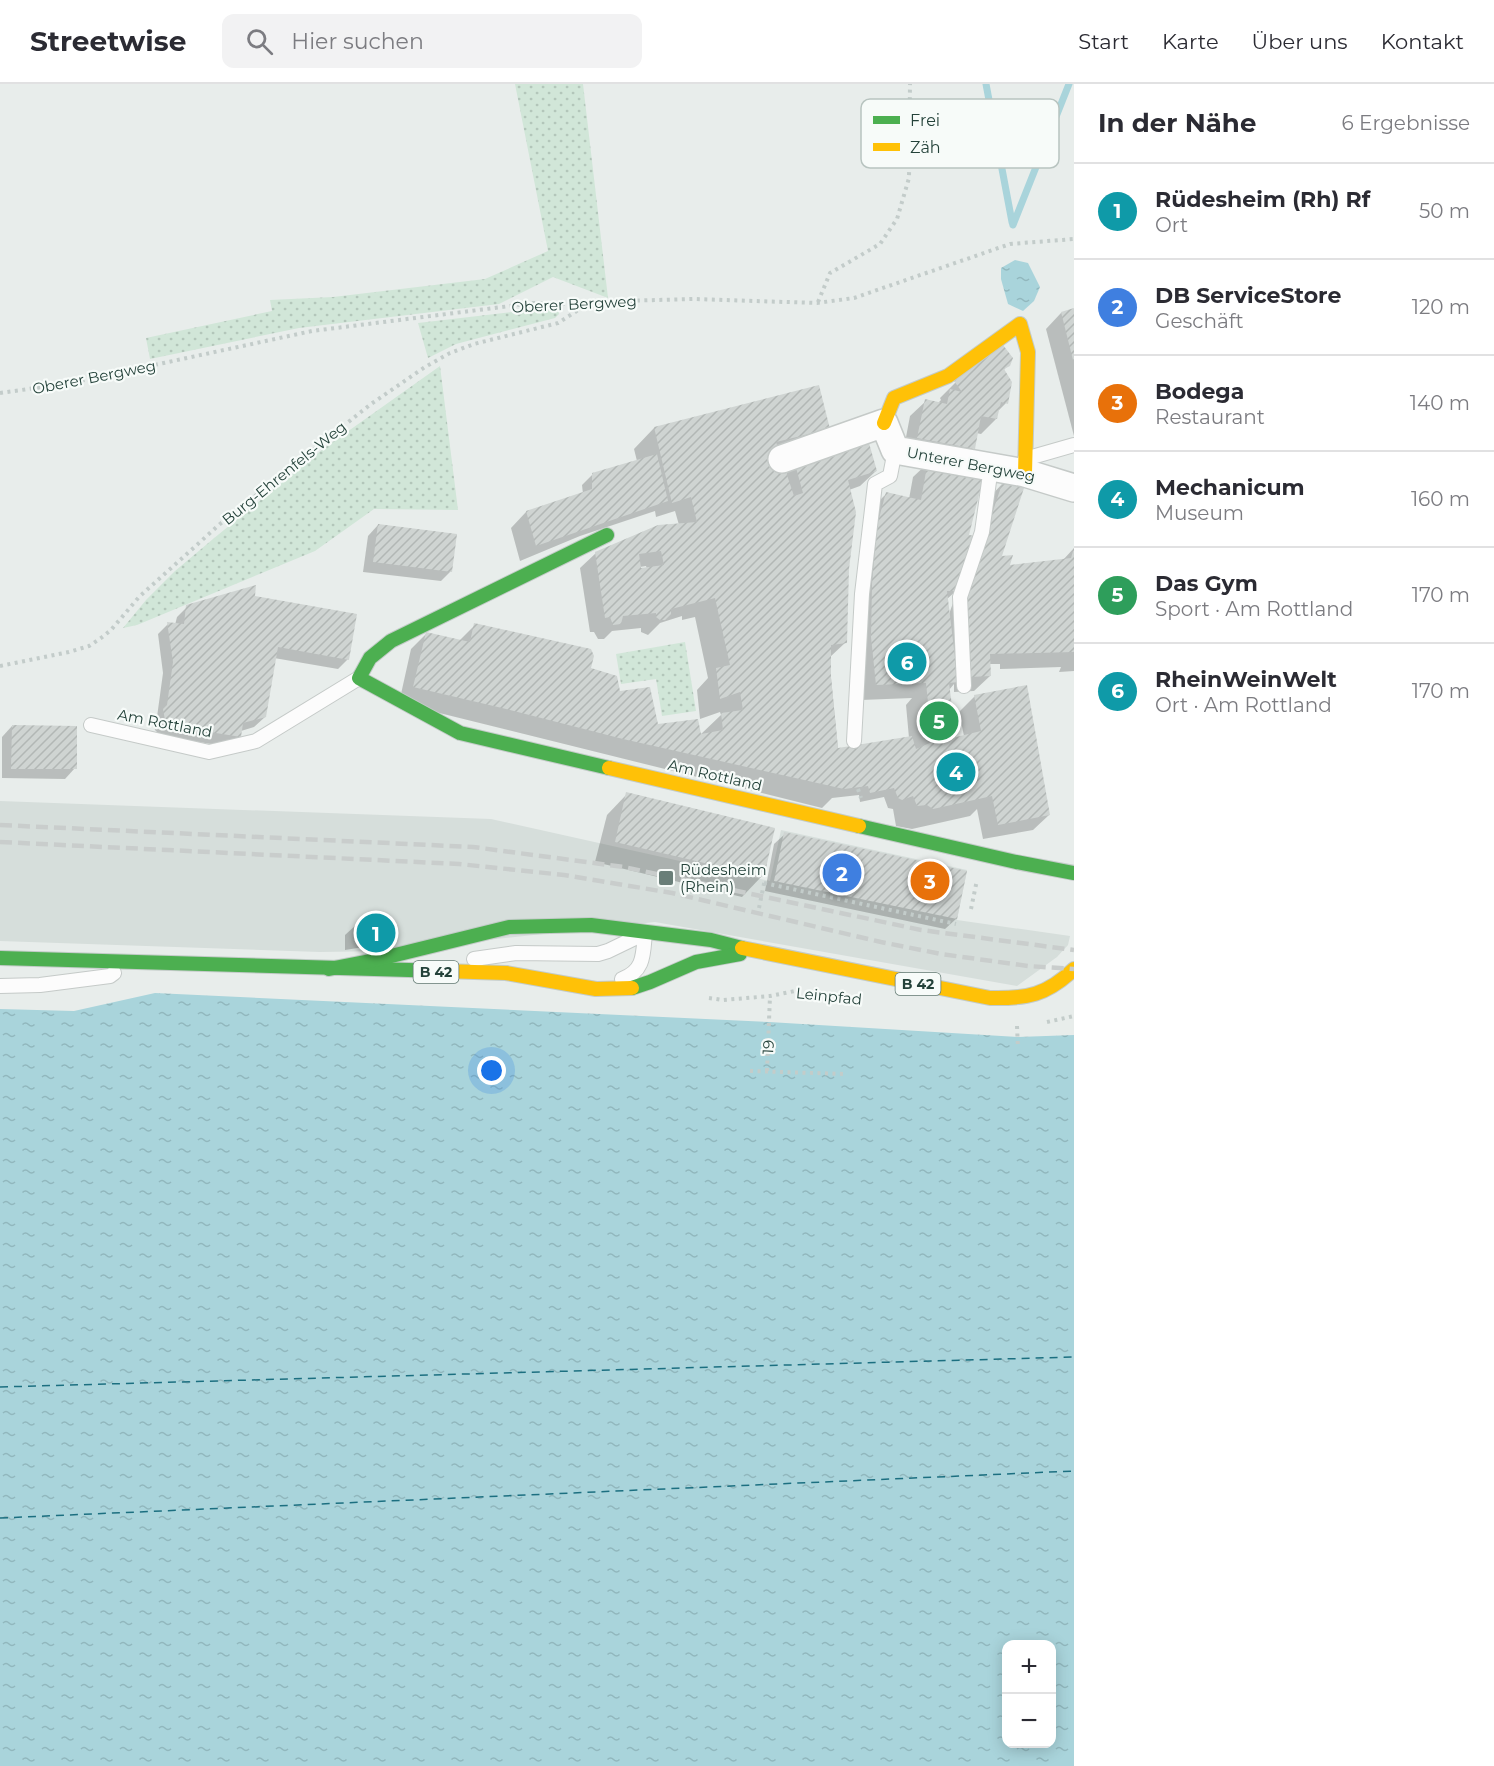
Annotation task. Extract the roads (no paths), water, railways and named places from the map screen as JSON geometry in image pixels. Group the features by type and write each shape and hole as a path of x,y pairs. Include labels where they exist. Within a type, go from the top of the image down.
{"main road":[{"path":"884,423 894,398 948,376 1020,324 1028,352 1025,466"},
{"name":"Am Rottland","path":"607,535 391,641 370,658 359,678 460,733 1016,862 1069,872"},
{"name":"B 42","path":"329,969 508,927 591,925 711,940 964,994 1012,999 1027,998 1046,992 1063,981 1074,969"},
{"name":"B 42","path":"0,958 506,973 603,989 624,989 641,987 688,965 710,958 754,951"}],"street":[{"name":"Unterer Bergweg","path":"884,423 895,450 991,467 1025,466 1074,488"},
{"path":"782,459 884,423"}],"lane":[{"path":"1025,466 1074,445"},
{"path":"854,741 862,594 875,484 890,476 895,450"},
{"path":"964,686 960,597 982,532 991,467"},
{"name":"Am Rottland","path":"91,725 209,752 256,741 359,678"},
{"path":"1069,872 1074,858"},
{"path":"329,969 447,963 516,953 598,954 645,932"},
{"path":"543,978 621,980 632,976 641,964 645,932"},
{"path":"0,986 40,985 110,976 129,963"}],"water":[{"path":"1015,260 1028,263 1040,287 1034,301 1023,311 1008,304 1001,279 1001,268"},
{"path":"155,993 769,1022 1018,1037 1074,1035 1074,1766 0,1766 0,1009 74,1011"}],"waterway":[{"path":"986,84 989,99"},
{"path":"1059,109 1069,84"},
{"path":"1002,168 1012,222"},
{"path":"1013,225 1036,168"}],"railway":[{"path":"0,825 473,847 624,867 921,930 1074,950"},
{"path":"0,842 459,864 564,875 672,893 941,954 1028,966 1074,969"}],"place":[{"name":"RheinWeinWelt","path":"907,662"},
{"name":"Das Gym","path":"939,721"},
{"name":"Mechanicum","path":"956,772"},
{"name":"DB ServiceStore","path":"842,873"},
{"name":"Rüdesheim (Rhein)","path":"666,878"},
{"name":"Bodega","path":"930,881"},
{"name":"Rüdesheim (Rh) Rf","path":"376,933"}]}
